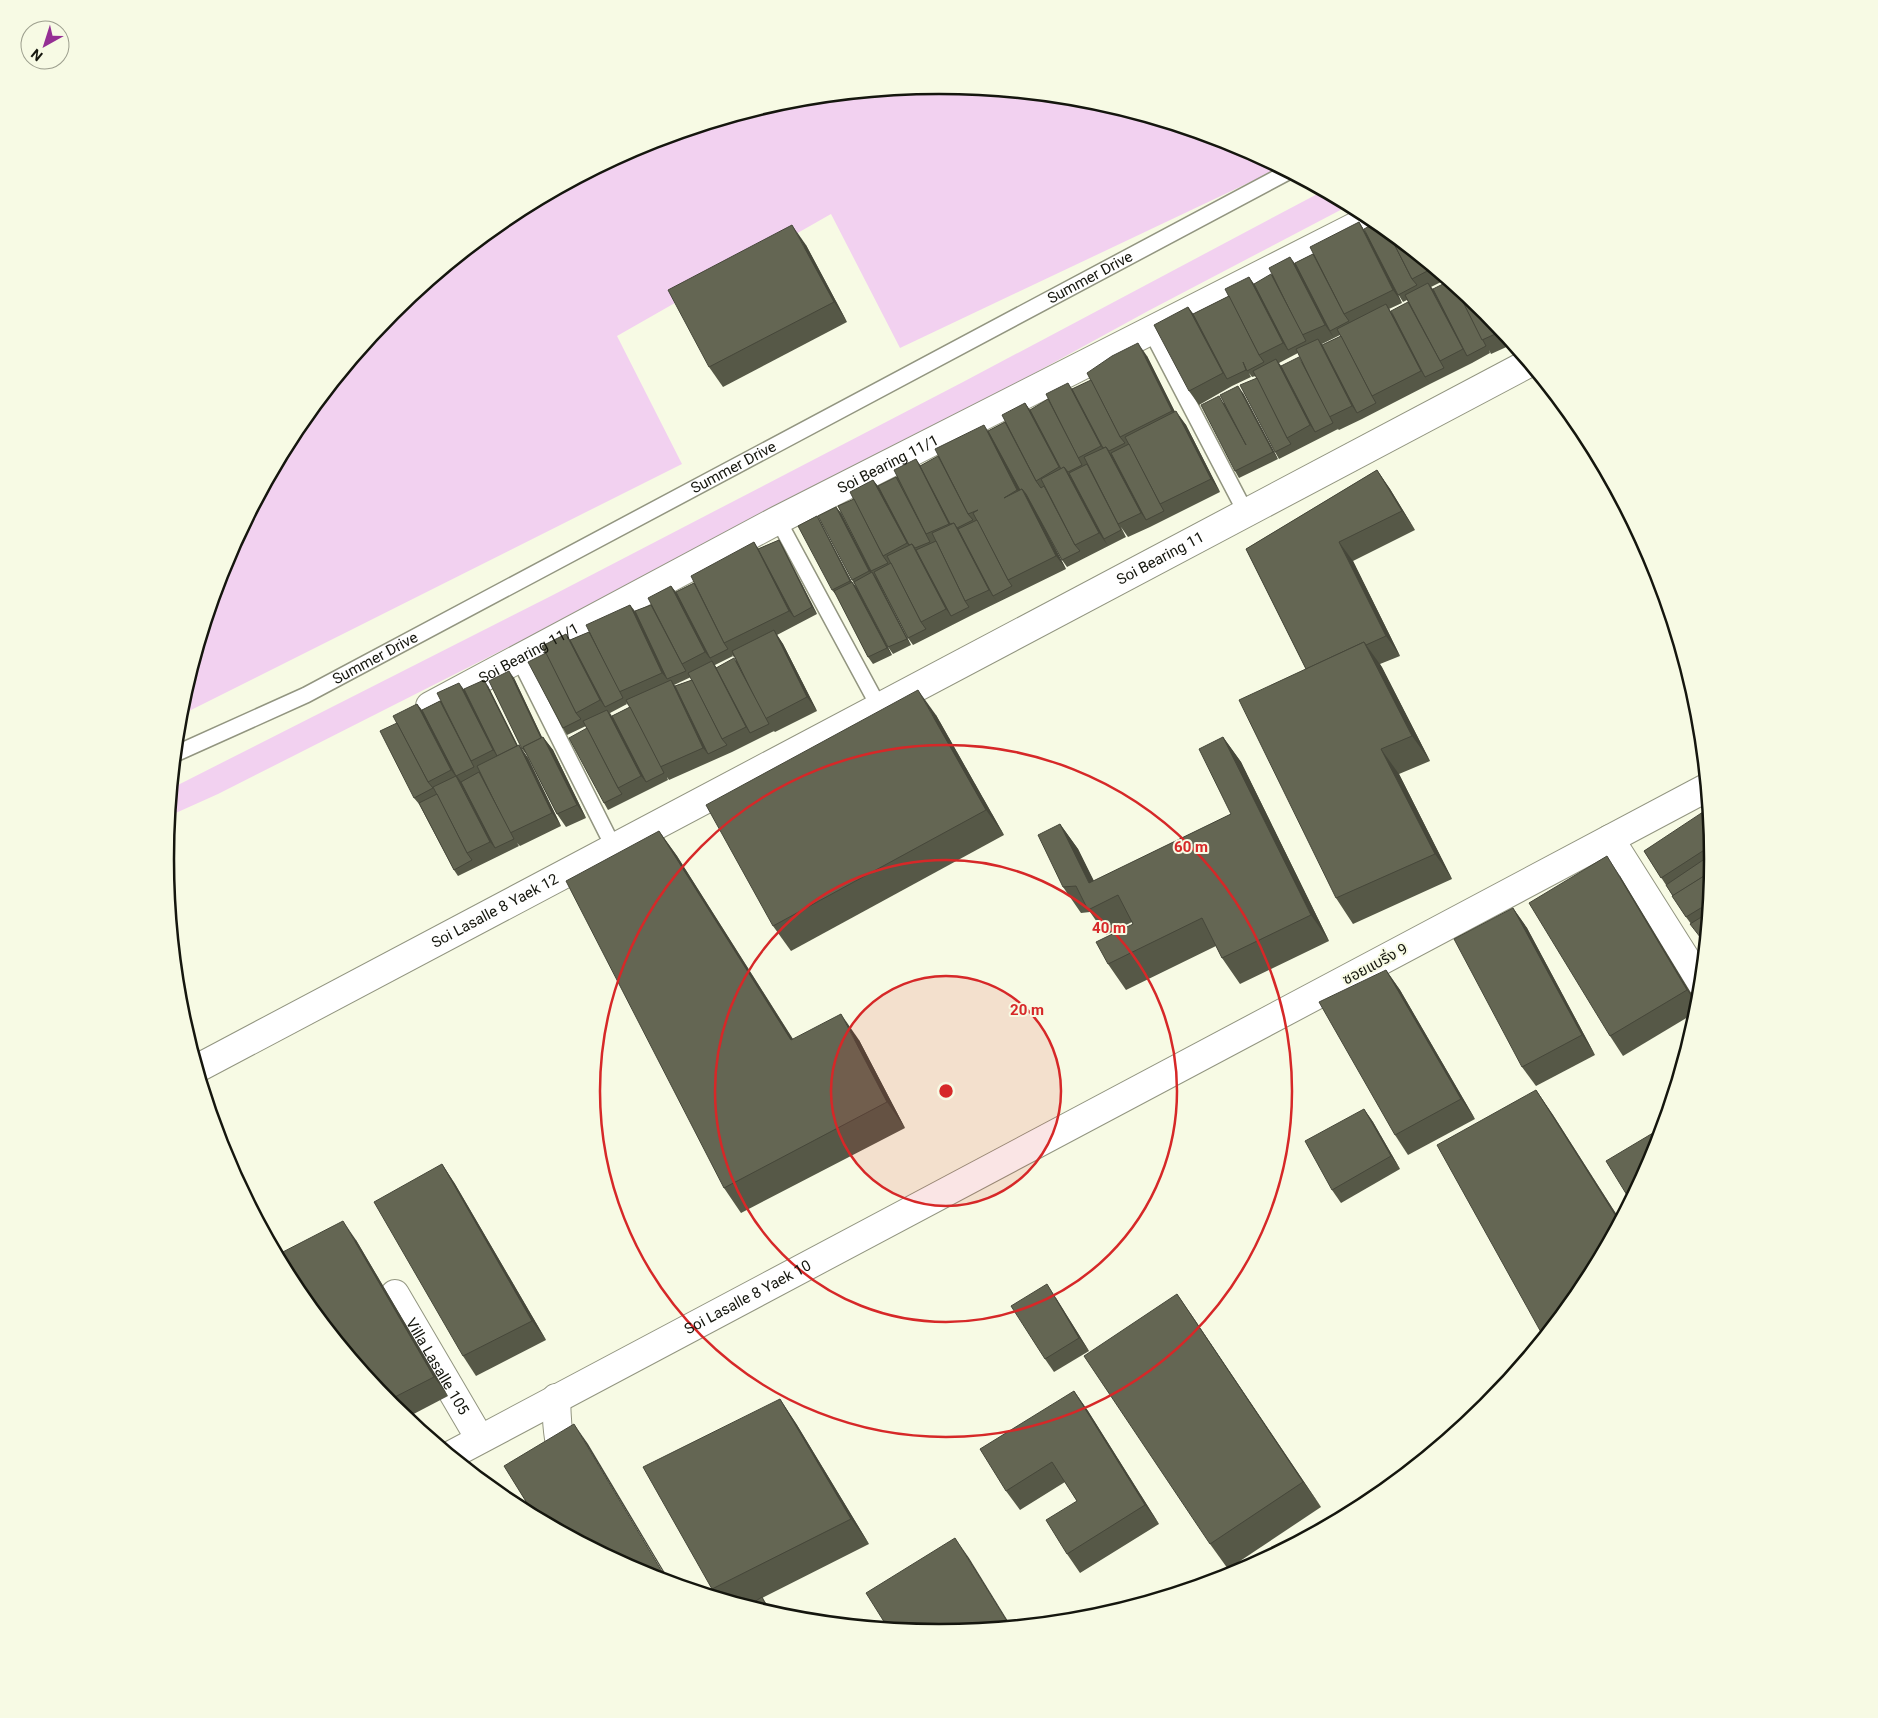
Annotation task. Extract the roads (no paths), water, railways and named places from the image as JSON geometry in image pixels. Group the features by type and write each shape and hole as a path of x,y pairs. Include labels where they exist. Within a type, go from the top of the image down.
{"street":[{"name":"Soi Bearing 11/1","path":"407,718 778,520 1150,329 1363,222"},
{"name":"Soi Bearing 11","path":"792,754 1524,366"},
{"name":"Soi Lasalle 8 Yaek 12","path":"203,1066 792,754"},
{"name":"ซอยแบริ่ง 9","path":"1045,1139 1701,791"},
{"path":"1610,839 1696,974"},
{"name":"Soi Lasalle 8 Yaek 10","path":"456,1452 1045,1139"},
{"name":"Villa Lasalle 105","path":"395,1294 480,1439"},
{"path":"556,1398 562,1456 582,1489"}],"lane":[{"name":"Summer Drive","path":"181,751 306,695 1282,175"},
{"path":"1150,329 1246,513"},
{"path":"778,520 879,707"},
{"path":"519,659 614,848"}]}
